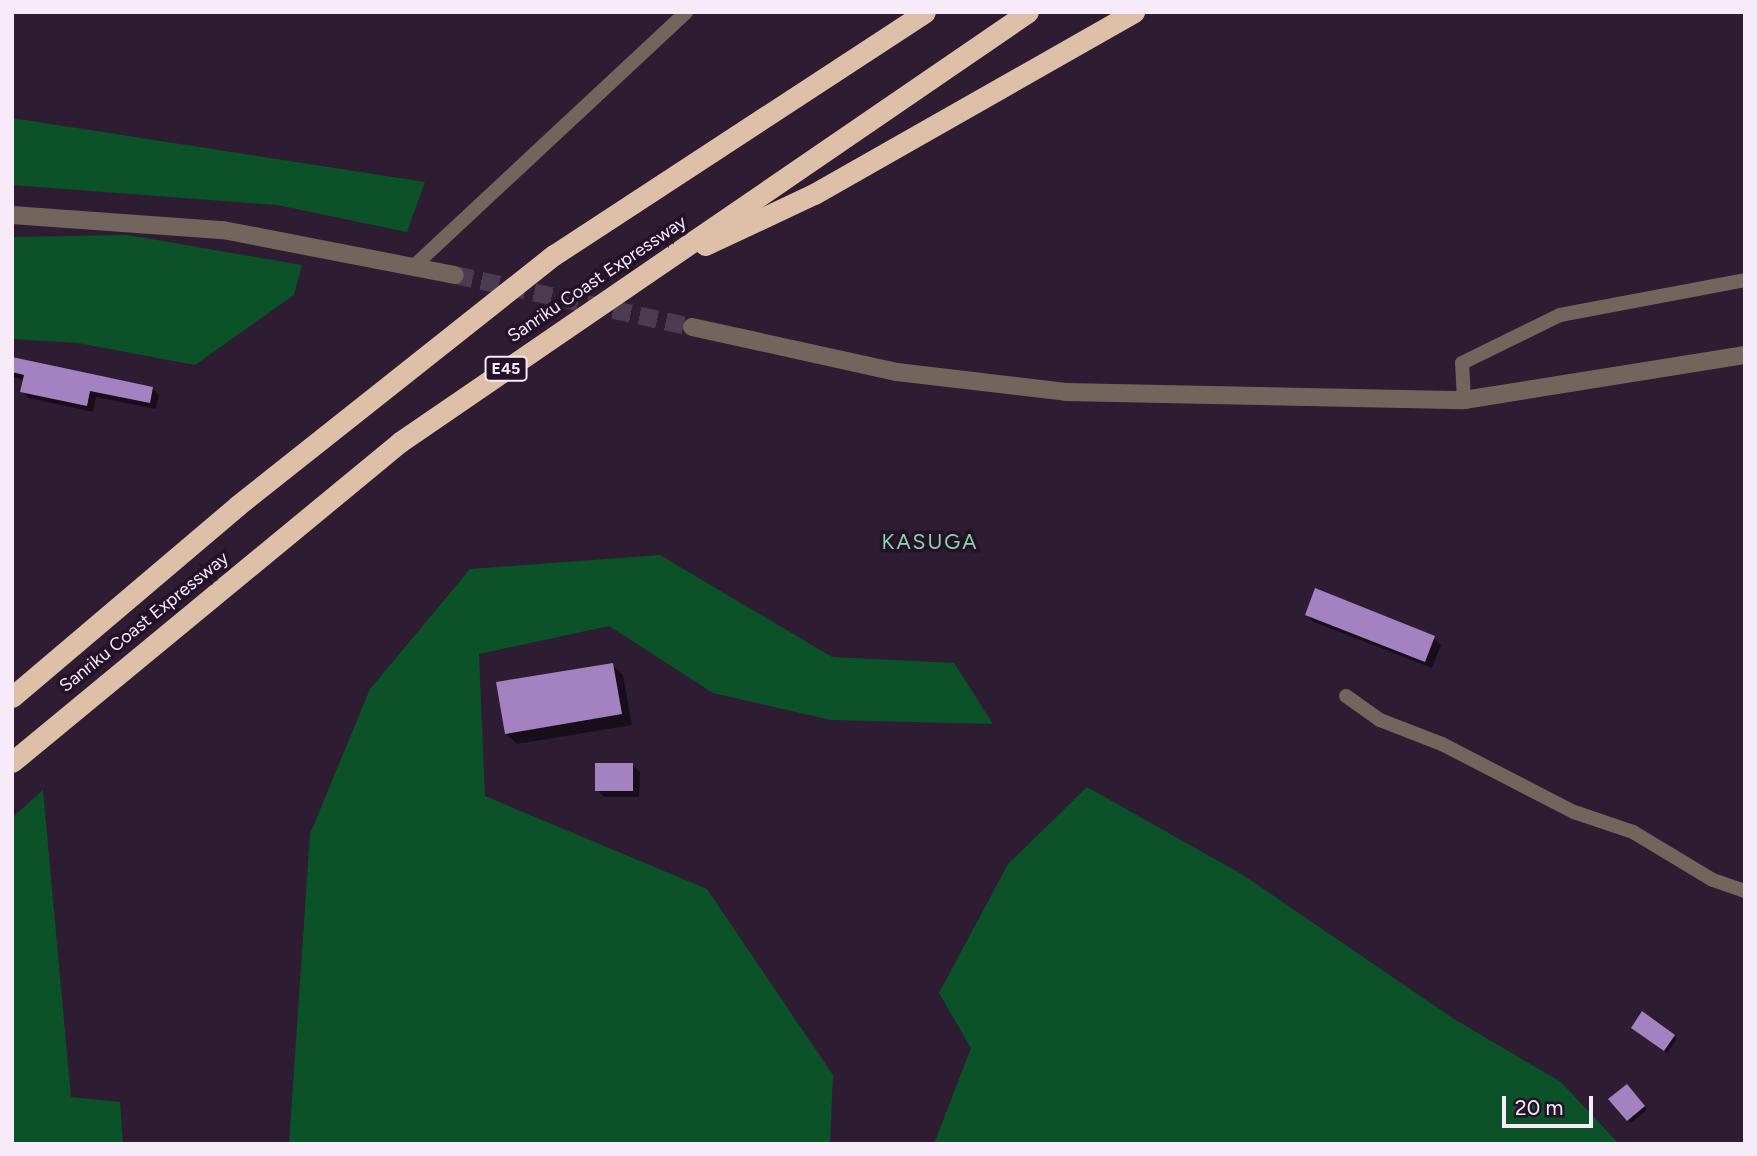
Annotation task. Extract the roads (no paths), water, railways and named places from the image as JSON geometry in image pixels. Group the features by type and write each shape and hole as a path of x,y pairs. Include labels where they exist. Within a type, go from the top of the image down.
{"highway":[{"path":"856,54 911,12"},
{"name":"Sanriku Coast Expressway","path":"12,697 237,506 554,255 856,54 925,12"},
{"name":"Sanriku Coast Expressway","path":"12,762 400,442 1028,12"},
{"path":"646,272 814,194 1134,12"}],"street":[{"path":"12,215 223,230 455,275"},
{"path":"691,327 897,372 1066,392 1464,400 1745,355"}],"lane":[{"path":"414,266 687,12"},
{"path":"1464,400 1462,363 1560,315 1745,280"},
{"path":"1346,696 1380,720 1442,744 1574,812 1633,832 1713,880 1745,891"}],"tunnel":[{"path":"455,275 692,327"}],"district":[{"name":"KASUGA","path":"930,542"}]}
